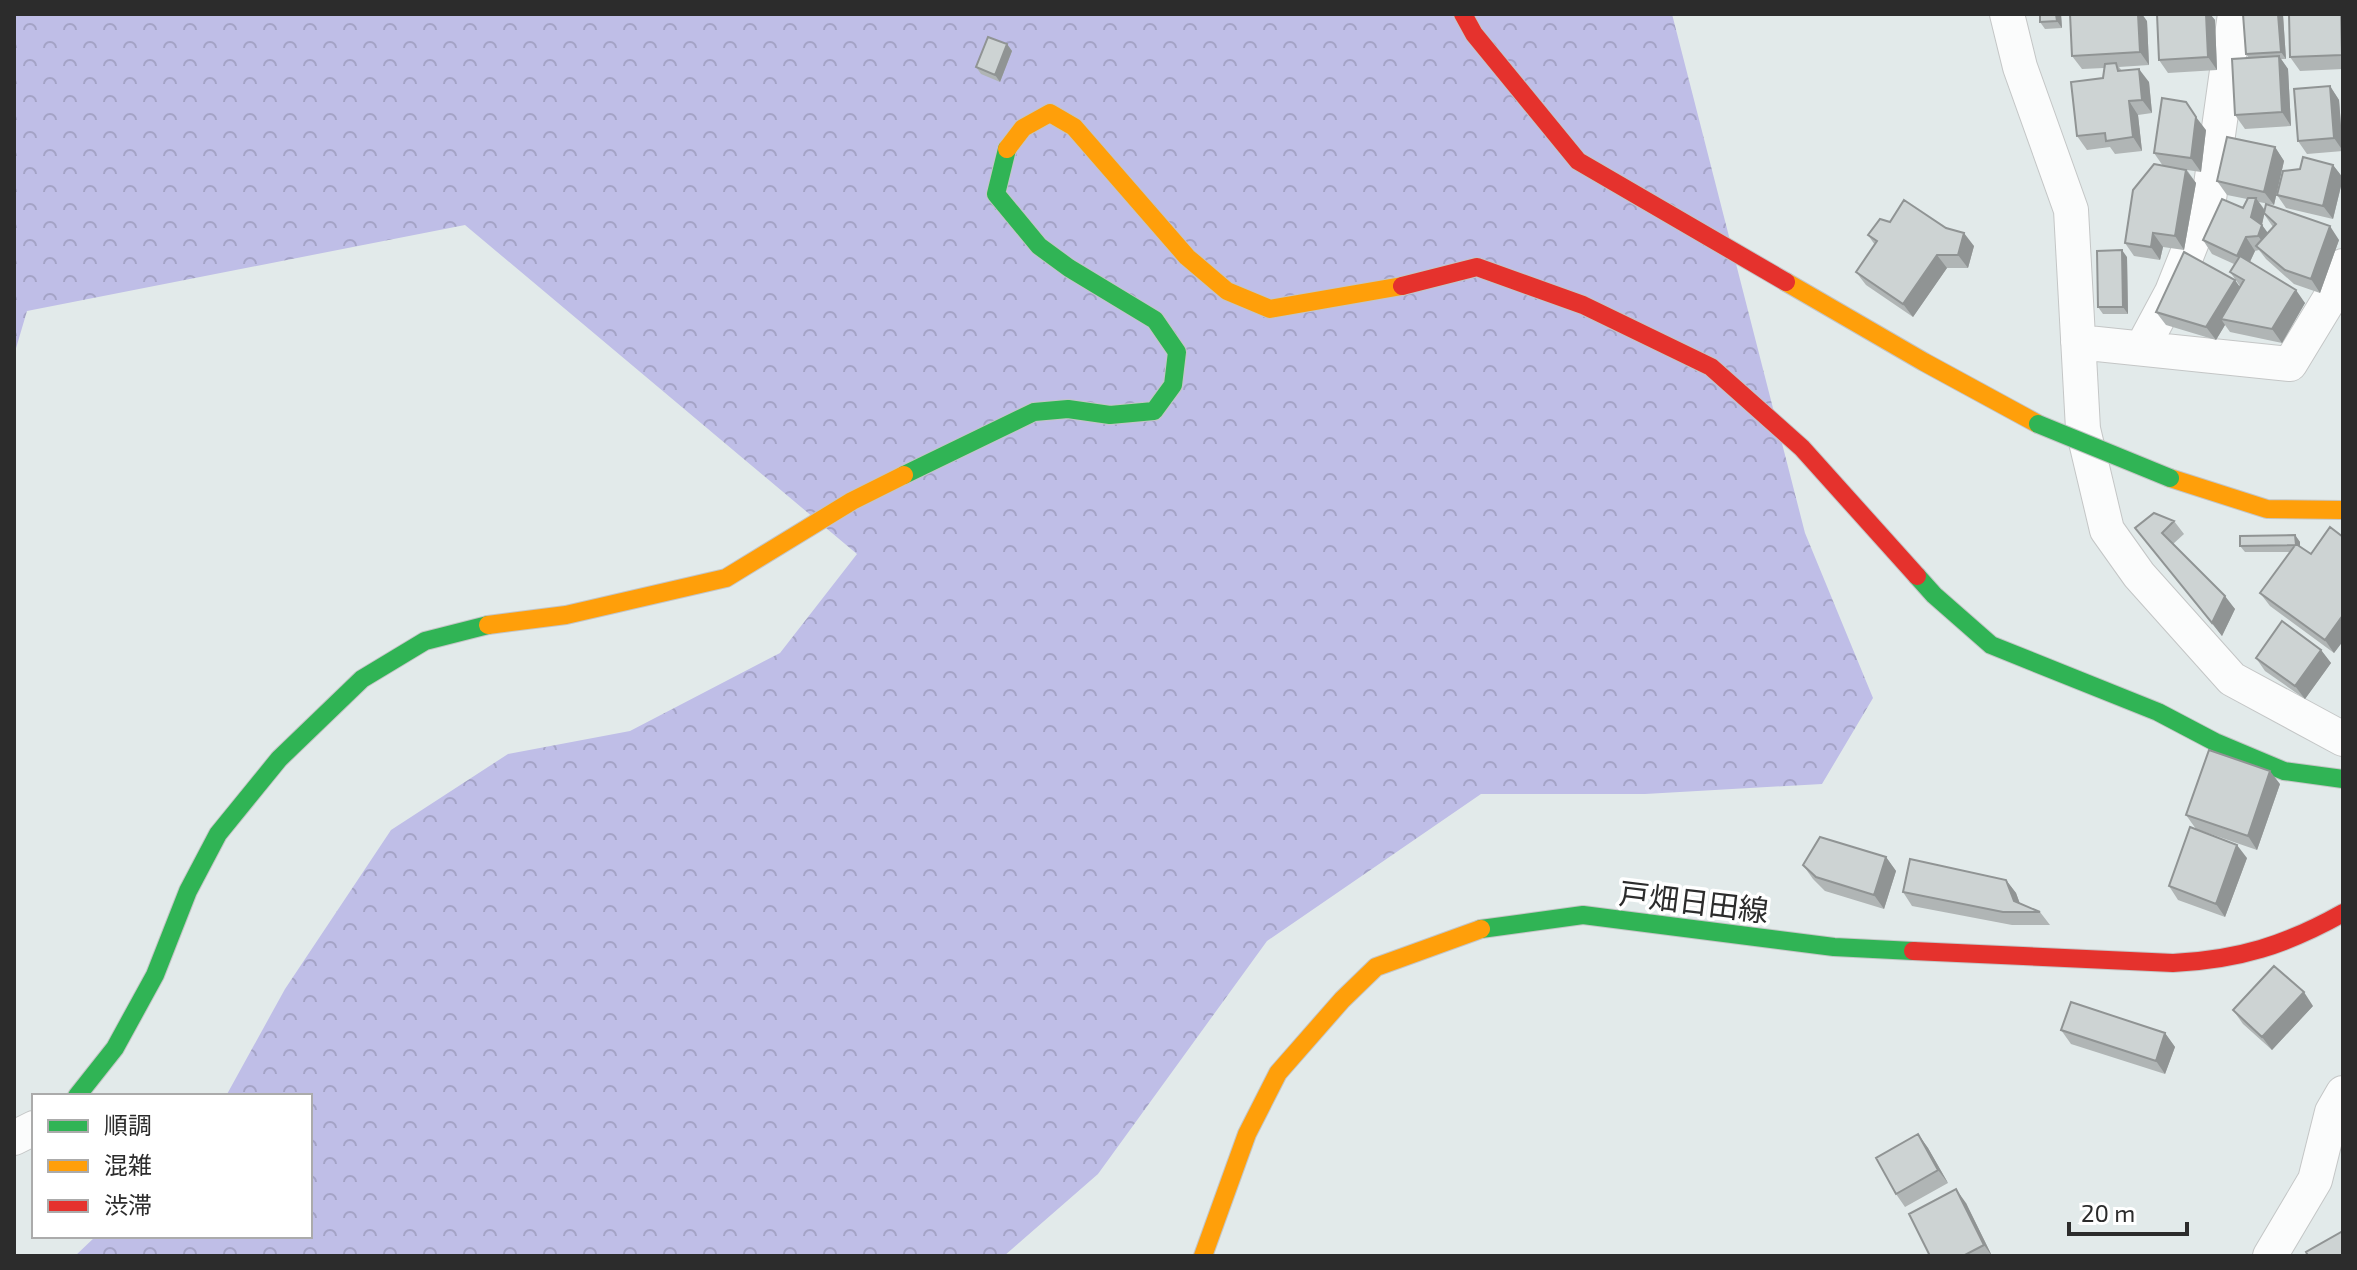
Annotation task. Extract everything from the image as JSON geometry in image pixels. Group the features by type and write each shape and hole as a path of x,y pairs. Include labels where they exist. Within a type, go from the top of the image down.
{"street":[{"path":"1463,14 1474,34 1578,161 1924,362 2038,424 2170,478 2267,509 2343,510"},
{"path":"2007,14 2020,67 2071,210 2083,429 2107,530 2139,575 2232,679 2343,739"},
{"path":"2142,348 2172,292 2209,199 2235,14"},
{"path":"79,1094 115,1048 155,975 188,891 218,834 279,759 362,679 425,641 477,626 566,615 726,578 852,501 1034,412 1068,409 1110,415 1154,411 1173,385 1177,352 1155,320 1069,268 1039,246 996,194 1003,151 1024,124 1050,113 1074,127 1187,257 1227,291 1270,309 1397,287 1477,267 1583,305 1711,367 1802,448 1934,595 1991,645 2158,712 2215,742 2284,771 2343,779"},
{"path":"2078,342 2290,364 2341,280 2343,266"},
{"name":"戸畑日田線","path":"1203,1256 1247,1134 1278,1073 1342,1000 1376,967 1488,927 1583,915 1834,947 2188,963 2216,962 2262,952 2311,932 2343,913"},
{"path":"2270,1256 2315,1180 2332,1112 2343,1093"},
{"path":"14,1138 32,1129"}],"green space":[{"path":"14,14 1672,14 1805,533 1873,698 1822,784 1645,794 1481,794 1267,941 1098,1174 1004,1256 75,1256 94,1238 312,1238 312,1094 227,1094 285,989 391,830 508,754 630,731 780,653 857,554 465,225 27,311 14,355"}],"building":[{"path":"2040,14 2056,14 2057,21 2040,22"},
{"path":"2070,14 2138,14 2140,52 2072,56"},
{"path":"2157,14 2206,14 2208,57 2159,60"},
{"path":"2243,14 2278,14 2281,52 2246,54"},
{"path":"2289,14 2341,14 2342,55 2290,57"},
{"path":"988,37 1007,44 995,75 976,67"},
{"path":"2279,56 2282,112 2235,115 2232,59"},
{"path":"2116,63 2118,71 2139,69 2142,100 2129,101 2133,137 2106,141 2105,133 2077,136 2071,82 2103,78 2105,64"},
{"path":"2330,86 2334,138 2298,141 2294,89"},
{"path":"2162,98 2186,102 2196,117 2191,158 2154,153"},
{"path":"2227,137 2275,147 2264,192 2217,181"},
{"path":"2303,157 2333,165 2323,206 2277,195 2283,171 2300,169"},
{"path":"2154,164 2186,170 2175,236 2153,233 2151,247 2125,243 2133,190"},
{"path":"2248,198 2256,198 2251,217 2262,225 2258,236 2246,237 2237,256 2203,240 2222,199 2243,208"},
{"path":"1904,200 1946,228 1964,233 1958,255 1937,255 1903,304 1856,272 1877,241 1868,235 1880,219 1890,222"},
{"path":"2266,204 2330,226 2311,279 2285,270 2256,246 2276,224 2264,213"},
{"path":"2122,250 2123,307 2098,307 2097,251"},
{"path":"2184,252 2235,280 2206,327 2156,312"},
{"path":"2240,256 2296,290 2272,329 2221,319 2244,280 2230,272"},
{"path":"2154,513 2174,521 2162,533 2225,596 2212,623 2135,528"},
{"path":"2330,527 2343,537 2343,615 2325,640 2260,593 2296,544 2311,554"},
{"path":"2295,535 2296,545 2240,546 2240,536"},
{"path":"2282,621 2321,650 2295,686 2256,658"},
{"path":"2209,750 2270,771 2248,836 2186,815"},
{"path":"2190,827 2237,845 2216,904 2169,886"},
{"path":"1820,837 1886,857 1874,895 1816,877 1803,865"},
{"path":"1910,859 2006,880 2014,901 2040,912 2003,912 1903,892"},
{"path":"2274,966 2304,992 2262,1037 2233,1010"},
{"path":"2071,1002 2165,1033 2156,1061 2061,1030"},
{"path":"1918,1134 1938,1170 1896,1194 1876,1158"},
{"path":"1956,1189 1984,1245 1963,1256 1930,1256 1909,1214"},
{"path":"2343,1231 2343,1256 2308,1256 2306,1252"}],"traffic: fast":[{"path":"904,475 1034,412 1068,409 1110,415 1154,411 1173,385 1177,352 1155,320 1069,268 1039,246 996,194 1007,149"},
{"path":"2038,424 2170,478"},
{"path":"1917,576 1991,645 2158,712 2215,742 2284,771 2343,779"},
{"path":"79,1094 115,1048 155,975 188,891 218,834 279,759 362,679 425,641 488,625"},
{"path":"1481,929 1583,915 1834,947 1913,951"}],"traffic: slow":[{"path":"1007,149 1023,128 1050,113 1074,127 1187,257 1227,291 1270,309 1402,286"},
{"path":"1786,282 2038,424"},
{"path":"488,625 566,615 726,578 852,501 904,475"},
{"path":"2170,478 2267,509 2343,510"},
{"path":"1203,1256 1247,1134 1278,1073 1342,1000 1376,967 1481,929"}],"traffic: jam":[{"path":"1463,14 1474,34 1578,161 1786,282"},
{"path":"1402,286 1477,267 1583,305 1711,367 1802,448 1917,576"},
{"path":"1913,951 2173,963 2197,961 2261,949 2302,934 2343,913"}]}
